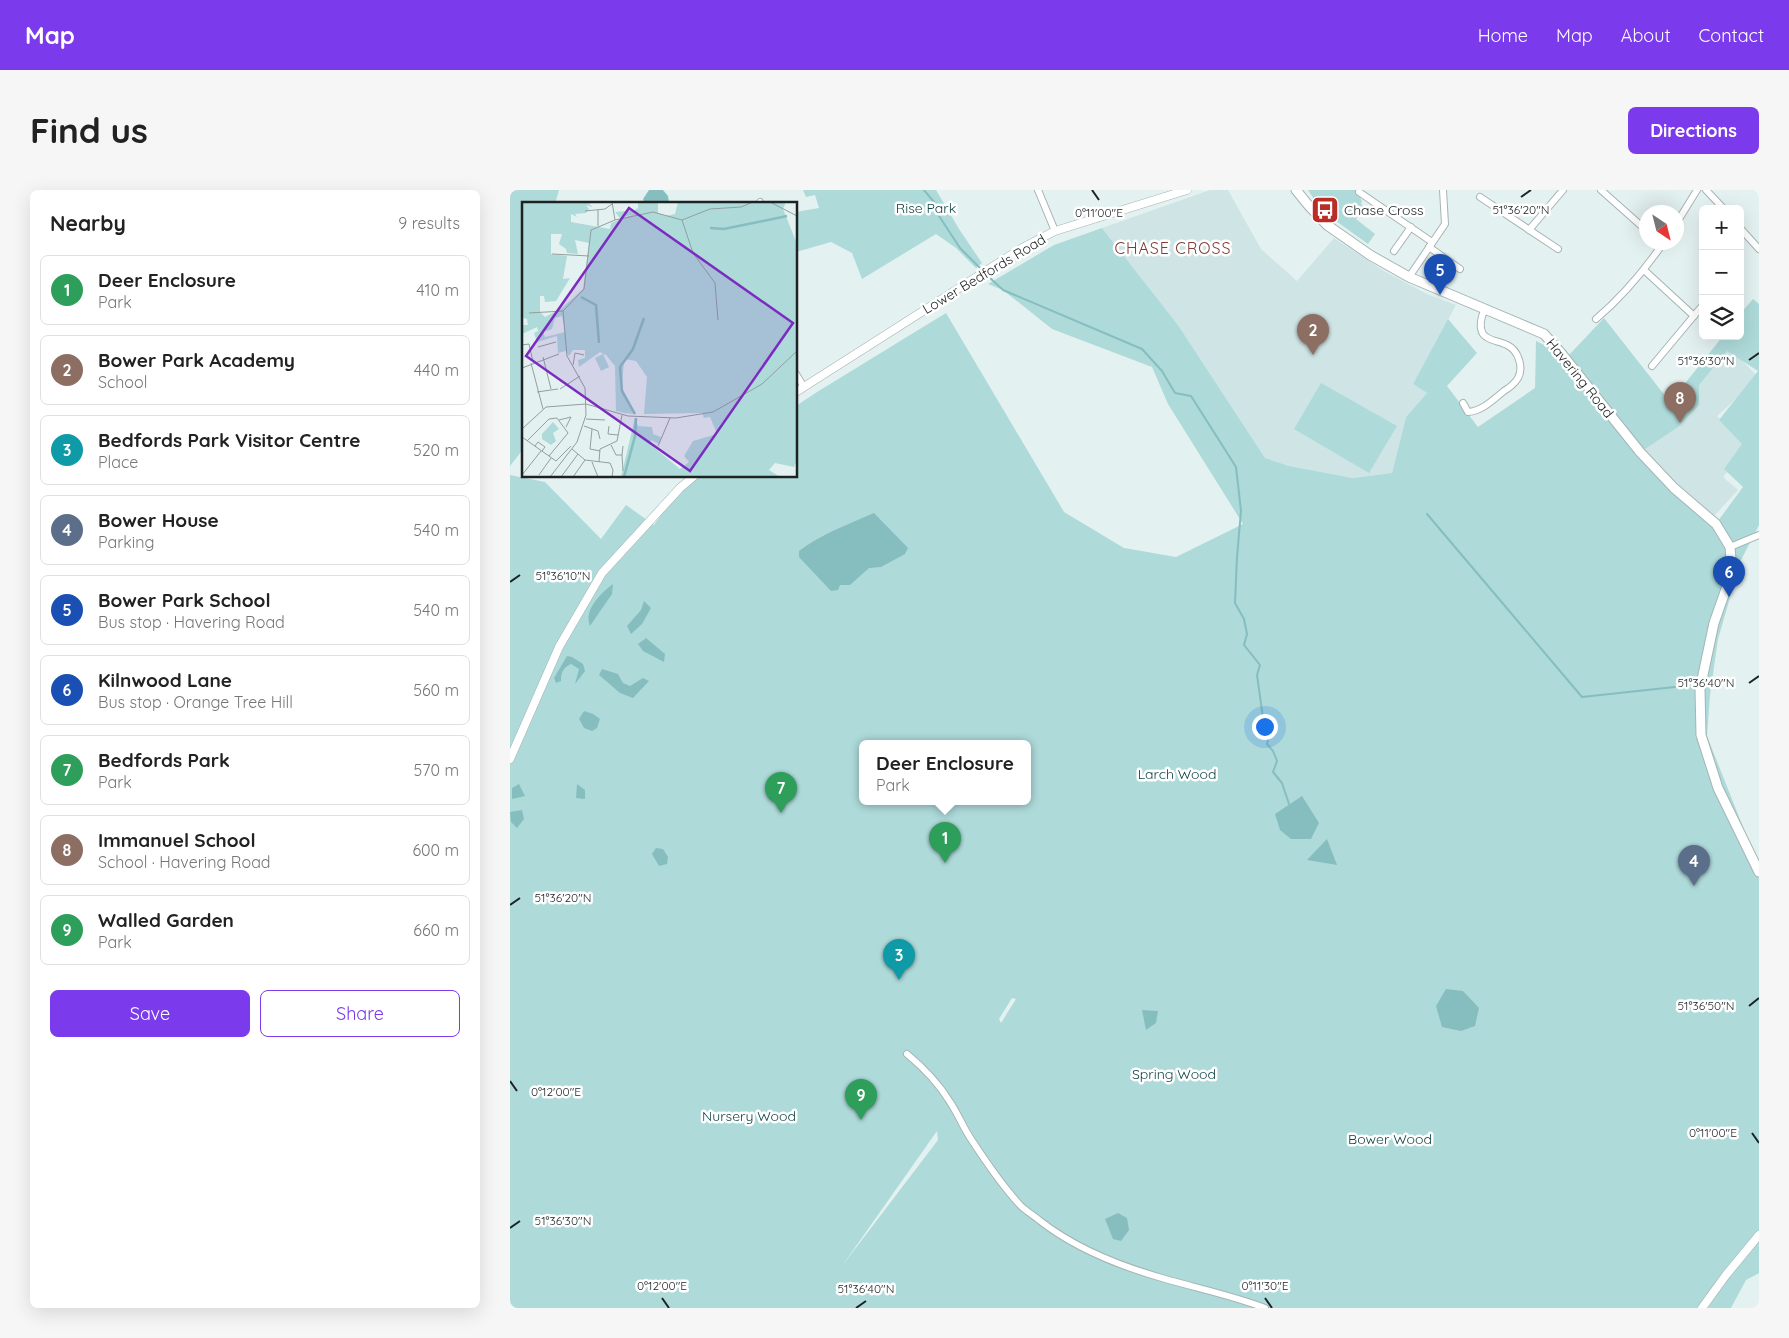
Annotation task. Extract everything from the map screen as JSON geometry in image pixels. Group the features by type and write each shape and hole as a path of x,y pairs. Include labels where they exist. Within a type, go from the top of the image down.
{"main road":[{"name":"Havering Road","path":"1296,190 1327,225 1370,256 1409,277 1544,334 1640,452 1674,488 1716,524 1730,547"},
{"path":"1730,547 1732,572 1714,623 1700,689 1701,735 1718,788 1759,872"}],"street":[{"path":"1038,190 1055,231"},
{"name":"Lower Bedfords Road","path":"798,390 1014,253 1055,231 1187,190"},
{"path":"1409,277 1444,224 1443,190"},
{"path":"1529,230 1563,190"},
{"path":"1601,190 1639,224"},
{"path":"1684,211 1697,190"},
{"path":"1706,190 1720,205"},
{"path":"1360,192 1411,227 1451,263 1460,268"},
{"path":"1480,197 1558,250"},
{"path":"1394,251 1411,227"},
{"path":"1744,232 1759,249"},
{"path":"1596,319 1609,308 1644,270 1658,250"},
{"path":"1443,275 1451,263"},
{"path":"1644,270 1694,316"},
{"path":"1463,403 1468,412 1476,411 1505,390 1519,377 1520,364 1516,353 1509,345 1488,338 1483,333 1481,325 1485,308"},
{"path":"1652,366 1699,310"},
{"path":"798,377 804,386"},
{"path":"510,759 559,648 602,573 680,488 692,478"},
{"path":"1730,547 1759,535"},
{"path":"908,1054 923,1068 950,1102 970,1138 999,1179 1022,1207 1054,1232 1073,1243 1132,1268 1264,1308"},
{"path":"1702,1308 1759,1235"}],"shaded area":[{"path":"649,190 663,190 668,196 669,202 644,202 643,199"},
{"path":"1210,190 1228,190 1261,249 1297,281 1334,238 1384,271 1427,294 1456,305 1413,384 1427,393 1406,417 1392,473 1353,478 1289,466 1265,458 1178,325 1102,228"},
{"path":"1722,340 1759,378 1717,416 1748,448 1723,477 1738,490 1714,516 1636,447 1665,398 1684,384 1699,369"},
{"path":"874,513 908,548 905,554 881,567 869,568 850,585 840,585 838,590 831,591 799,557 799,551 826,534"},
{"path":"613,584 612,594 590,626 589,614 594,602"},
{"path":"644,601 651,608 642,624 631,634 627,626 641,610"},
{"path":"646,638 665,654 664,662 643,651 638,644"},
{"path":"567,656 583,664 585,671 575,684 579,669 571,664 563,671 561,681 556,683 554,678"},
{"path":"602,669 618,674 623,683 630,686 643,678 649,681 633,698 620,693 599,675"},
{"path":"584,711 600,719 597,728 592,731 584,728 579,719"},
{"path":"519,784 525,796 512,799 512,788"},
{"path":"577,784 585,790 585,799 576,798"},
{"path":"1302,796 1319,823 1311,839 1291,839 1280,830 1275,814"},
{"path":"522,810 524,819 517,828 511,822 510,812"},
{"path":"1327,839 1337,865 1307,860"},
{"path":"656,848 663,849 668,857 667,864 659,866 652,854"},
{"path":"1446,989 1463,991 1479,1008 1475,1026 1461,1031 1442,1027 1436,1006"},
{"path":"1142,1010 1158,1011 1156,1023 1146,1030"},
{"path":"1118,1213 1127,1218 1129,1230 1121,1241 1113,1239 1105,1219"}],"green space":[{"path":"510,190 559,190 556,202 522,202 522,451 510,466"},
{"name":"Rise Park","path":"803,190 936,190 982,263 976,268 956,248 936,234 862,279 852,253 831,242 798,251 798,212 819,208 815,195 806,197"},
{"path":"1308,190 1356,190 1364,207 1356,219 1375,234 1368,244 1322,211"},
{"path":"1102,228 1178,325 1265,458 1289,466 1353,478 1392,473 1406,417 1427,393 1413,384 1448,319 1477,353 1447,386 1478,427 1535,388 1536,341 1572,359 1569,355 1604,318 1670,402 1720,340 1744,340 1744,309 1753,299 1759,304 1759,525 1741,560 1718,639 1710,695 1707,736 1749,842 1759,860 1759,1231 1698,1308 510,1308 510,475 545,482 601,539 626,505 654,525 680,488 694,478 798,478 798,405 946,313 1064,512 1124,548 1176,557 1243,524 1168,404 1152,367 1052,329 1003,290 988,284 1054,245","holes":["1727,351 1758,371 1719,420 1742,444 1724,469 1743,487 1718,521 1663,473 1645,449 1678,427 1699,405 1699,385","1012,998 1016,999 1001,1023 999,1019","937,1131 938,1140 842,1266"]},
{"path":"1321,383 1397,426 1369,473 1294,429"},
{"path":"1759,1240 1759,1273 1746,1280 1731,1308 1703,1308"}],"waterway":[{"path":"924,190 934,202 939,216 960,248 980,268"},
{"path":"989,277 1003,290 1142,349 1162,371 1175,393 1191,396 1236,467 1241,511 1235,603 1244,619 1247,634 1244,645 1260,665 1257,675 1263,718 1270,731 1267,744 1273,751 1277,761 1273,772 1282,783 1289,804"},
{"path":"1427,514 1582,697 1684,686"}],"place":[{"name":"Chase Cross","path":"1325,210"},
{"name":"Bower Park School","path":"1440,295"},
{"name":"Bower Park Academy","path":"1313,355"},
{"name":"Immanuel School","path":"1680,423"},
{"name":"Kilnwood Lane","path":"1729,597"},
{"name":"Bedfords Park","path":"781,813"},
{"name":"Deer Enclosure","path":"945,863"},
{"name":"Bower House","path":"1694,886"},
{"name":"Bedfords Park Visitor Centre","path":"899,980"},
{"name":"Walled Garden","path":"861,1120"}],"district":[{"name":"CHASE CROSS","path":"1173,248"}],"park label":[{"name":"Larch Wood","path":"1177,774"},
{"name":"Spring Wood","path":"1174,1074"},
{"name":"Nursery Wood","path":"749,1116"},
{"name":"Bower Wood","path":"1390,1139"}]}
